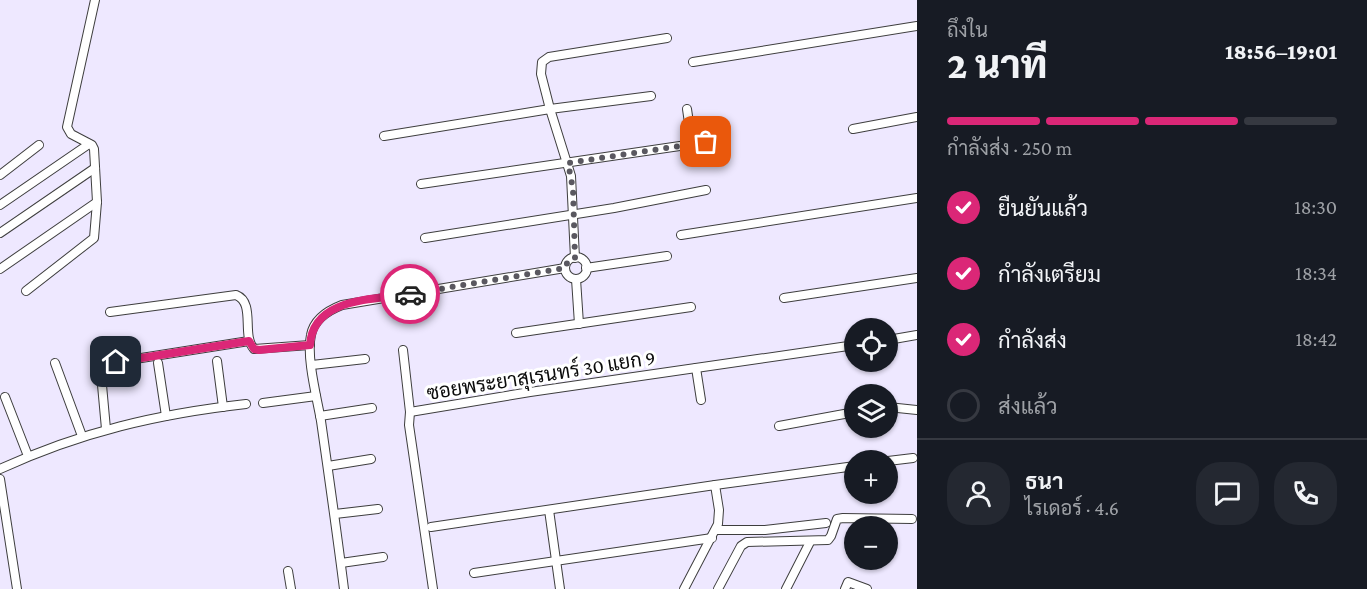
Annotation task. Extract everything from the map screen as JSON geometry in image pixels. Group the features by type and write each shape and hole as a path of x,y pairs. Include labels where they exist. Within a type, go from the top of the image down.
{"street":[{"path":"26,291 92,242 96,230 94,148 71,134 67,127 94,0"},
{"path":"693,62 917,26"},
{"path":"575,258 572,176 550,109 541,67 545,59 667,38"},
{"path":"384,136 550,109 651,96"},
{"path":"687,109 692,144"},
{"path":"853,129 917,117"},
{"path":"421,184 692,144 709,140 712,126"},
{"path":"0,205 89,144"},
{"path":"0,176 39,146"},
{"path":"0,233 95,168"},
{"path":"425,238 706,190"},
{"path":"681,235 917,198"},
{"path":"0,269 97,202"},
{"path":"586,268 667,255"},
{"path":"575,258 583,260 586,268 583,276 576,279 568,276 565,268 568,261 575,258"},
{"path":"344,589 312,365 310,345 315,325 329,310 342,304 565,268"},
{"path":"576,279 579,324"},
{"path":"784,298 917,279"},
{"path":"110,312 236,295 242,297 246,303 249,341 254,349 310,345"},
{"path":"516,333 691,307"},
{"path":"898,338 917,335"},
{"path":"116,362 249,341"},
{"name":"ซอยพระยาสุเรนทร์ 30 แยก 9","path":"433,589 409,425 410,412 844,347"},
{"path":"403,350 410,412"},
{"path":"312,365 365,359"},
{"path":"217,361 223,407"},
{"path":"55,363 82,436"},
{"path":"158,363 166,416"},
{"path":"696,368 701,400"},
{"path":"101,374 106,429"},
{"path":"263,403 316,396"},
{"path":"5,397 28,456"},
{"path":"0,469 28,456 106,429 166,416 246,404"},
{"path":"320,416 372,408"},
{"path":"898,408 917,410"},
{"path":"780,426 844,414"},
{"path":"898,460 914,458"},
{"path":"328,466 371,459"},
{"path":"431,527 844,467"},
{"path":"0,479 17,589"},
{"path":"684,589 714,534 719,510 715,485"},
{"path":"335,514 378,509"},
{"path":"549,510 560,589"},
{"path":"718,589 741,546 747,542 828,540 837,519 861,517 912,519"},
{"path":"474,573 714,534 826,523"},
{"path":"786,589 810,542"},
{"path":"341,563 383,558"},
{"path":"288,571 291,589"},
{"path":"845,589 848,582 867,589"}],"way so far":[{"path":"410,294 565,268 571,258 575,258 573,189 568,163 706,142"}],"route":[{"path":"116,362 249,341 254,349 259,350 310,345 315,325 329,310 342,304 410,294"}]}
